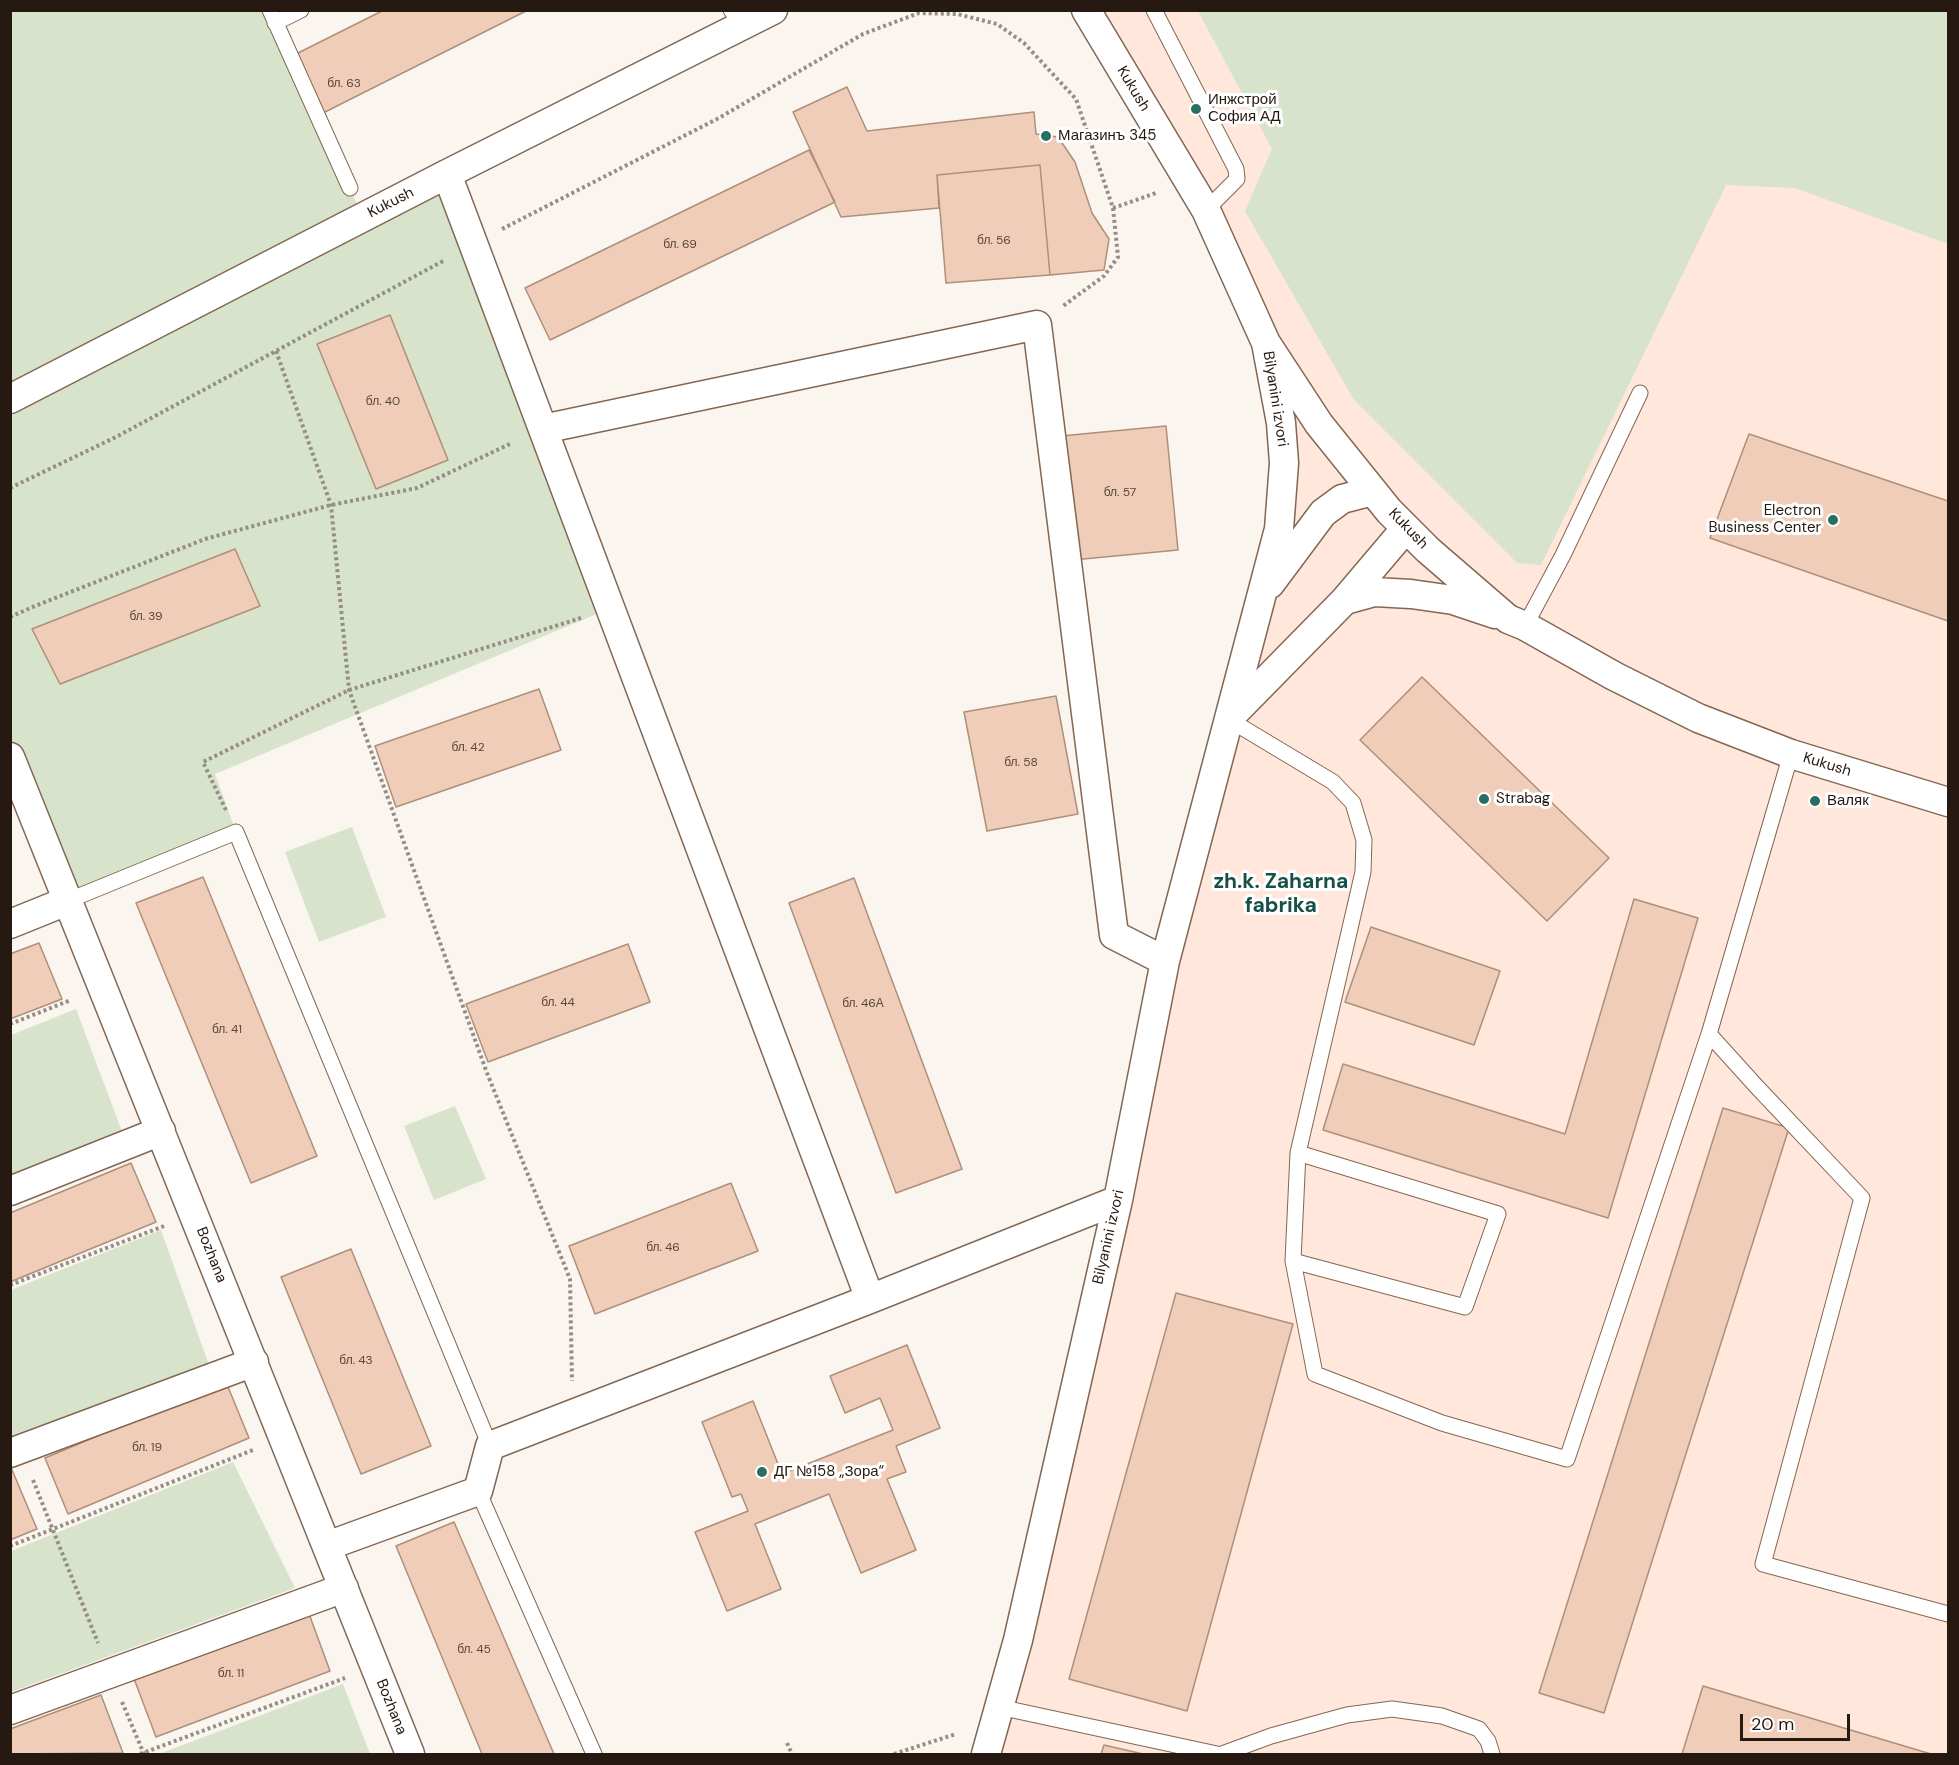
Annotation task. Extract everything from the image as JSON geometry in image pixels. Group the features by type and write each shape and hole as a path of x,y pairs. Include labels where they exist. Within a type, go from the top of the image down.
{"street":[{"name":"Kukush","path":"10,399 447,174 736,18 773,10"},
{"name":"Kukush","path":"1086,10 1206,210 1266,343 1319,424 1373,491 1428,550 1517,622 1614,676 1698,718 1791,754 1948,802"},
{"path":"447,174 870,1299"},
{"path":"543,429 1036,326 1114,935 1164,961"},
{"name":"Bilyanini izvori","path":"986,1755 1020,1628 1118,1200 1164,961 1279,529 1284,463 1281,423 1266,343"},
{"name":"Bilyanini izvori","path":"1262,596 1323,513 1342,499 1373,491"},
{"name":"Bilyanini izvori","path":"1228,719 1345,600 1406,528"},
{"path":"1345,600 1374,592 1410,594 1453,600 1517,622"},
{"name":"Bozhana","path":"10,757 410,1755"},
{"path":"10,924 68,901"},
{"path":"10,1191 161,1131"},
{"path":"327,1546 478,1491 490,1446 1118,1200"},
{"path":"15,1451 254,1362"},
{"path":"10,1710 344,1588"}],"lane":[{"path":"301,10 272,17 350,188"},
{"path":"1154,10 1236,169 1237,179 1206,210"},
{"path":"1517,622 1563,555 1640,393"},
{"path":"1228,719 1333,783 1353,803 1364,840 1363,872 1298,1153 1293,1261 1315,1374 1442,1423 1567,1459 1709,1034 1791,754"},
{"path":"68,901 236,832 490,1446"},
{"path":"1709,1034 1862,1198 1763,1564 1948,1614"},
{"path":"1293,1261 1465,1307 1498,1214 1298,1153"},
{"path":"478,1491 594,1755"},
{"path":"1222,1755 1271,1736 1347,1715 1392,1709 1443,1716 1479,1729 1488,1741 1492,1755"},
{"path":"997,1714 1217,1755"}],"path":[{"path":"10,488 116,437 473,244 719,118 863,34 919,13 957,14 997,24 1024,43 1076,99 1113,208 1118,257 1104,276 1036,326"},
{"path":"1113,208 1188,182"},
{"path":"276,351 331,505 350,690 487,1073 570,1279 573,1414"},
{"path":"10,617 205,539 331,505 417,488 543,429"},
{"path":"236,832 204,762 350,690 611,608"},
{"path":"10,1024 103,987"},
{"path":"10,1285 195,1214"},
{"path":"10,1546 284,1438"},
{"path":"15,1451 52,1528 142,1754 375,1667"},
{"path":"894,1755 997,1714"},
{"path":"787,1743 792,1755"}],"shaded area":[{"path":"1086,11 1948,11 1948,1754 986,1754 1279,529 1266,343"}],"green space":[{"path":"16,10 270,11 363,217 447,174 611,608 215,774 236,832 67,901 11,757 10,14"},
{"path":"1198,11 1948,11 1948,244 1795,188 1726,185 1541,565 1517,563 1354,400 1245,211 1272,149"},
{"path":"352,827 386,917 319,942 285,852"},
{"path":"76,1009 123,1134 11,1178 11,1035"},
{"path":"455,1106 486,1179 434,1200 404,1126"},
{"path":"161,1230 210,1368 11,1441 11,1290"},
{"path":"233,1462 295,1588 11,1692 11,1551"},
{"path":"343,1684 370,1754 159,1754"}],"building":[{"path":"384,10 528,10 323,113 294,55"},
{"path":"847,87 867,131 1034,112 1036,134 1058,137 1075,162 1092,213 1109,239 1104,270 1050,275 1040,165 937,175 939,208 841,217 793,112"},
{"path":"809,150 835,202 550,340 525,288"},
{"path":"1040,165 1050,275 946,283 937,175"},
{"path":"390,315 448,460 376,489 317,344"},
{"path":"1166,426 1178,550 1073,560 1061,436"},
{"name":"Electron Business Center","path":"1749,434 1948,501 1948,621 1710,538"},
{"path":"235,549 260,606 60,684 32,629"},
{"name":"Strabag","path":"1422,677 1609,858 1547,921 1360,740"},
{"path":"539,689 561,750 396,807 375,746"},
{"path":"1056,696 1078,814 987,831 964,712"},
{"path":"203,877 317,1156 251,1183 136,903"},
{"path":"854,878 962,1169 896,1193 789,903"},
{"path":"1634,899 1698,918 1608,1218 1323,1130 1343,1064 1565,1134"},
{"path":"1371,927 1500,971 1474,1045 1345,1002"},
{"path":"39,943 62,999 10,1019 10,954"},
{"path":"628,944 650,1002 488,1062 466,1004"},
{"path":"1723,1108 1789,1128 1604,1713 1539,1693"},
{"path":"131,1163 156,1222 10,1282 10,1213"},
{"path":"731,1183 758,1251 595,1314 569,1246"},
{"path":"351,1249 431,1446 361,1474 281,1277"},
{"path":"1176,1293 1293,1324 1187,1711 1069,1679"},
{"path":"907,1345 940,1428 896,1446 906,1472 887,1479 916,1550 861,1573 829,1494 755,1524 781,1589 727,1611 695,1532 748,1511 741,1494 732,1497 702,1422 753,1401 782,1474 893,1430 880,1398 845,1413 830,1376"},
{"path":"226,1382 249,1438 68,1514 45,1458"},
{"path":"10,1465 37,1529 10,1540"},
{"path":"454,1522 554,1754 482,1754 396,1546"},
{"path":"308,1611 330,1671 156,1737 133,1676"},
{"path":"1703,1686 1931,1754 1682,1754"},
{"path":"101,1695 123,1753 10,1754 10,1729"},
{"path":"1104,1745 1143,1754 1101,1754"}],"place":[{"name":"Инжстрой София АД","path":"1196,109"},
{"name":"Магазинъ 345","path":"1046,136"},
{"name":"Electron Business Center","path":"1833,520"},
{"name":"Strabag","path":"1484,799"},
{"name":"Валяк","path":"1815,801"},
{"name":"ДГ №158 „Зора“","path":"762,1472"}],"district":[{"name":"zh.k. Zaharna fabrika","path":"1281,894"}]}
